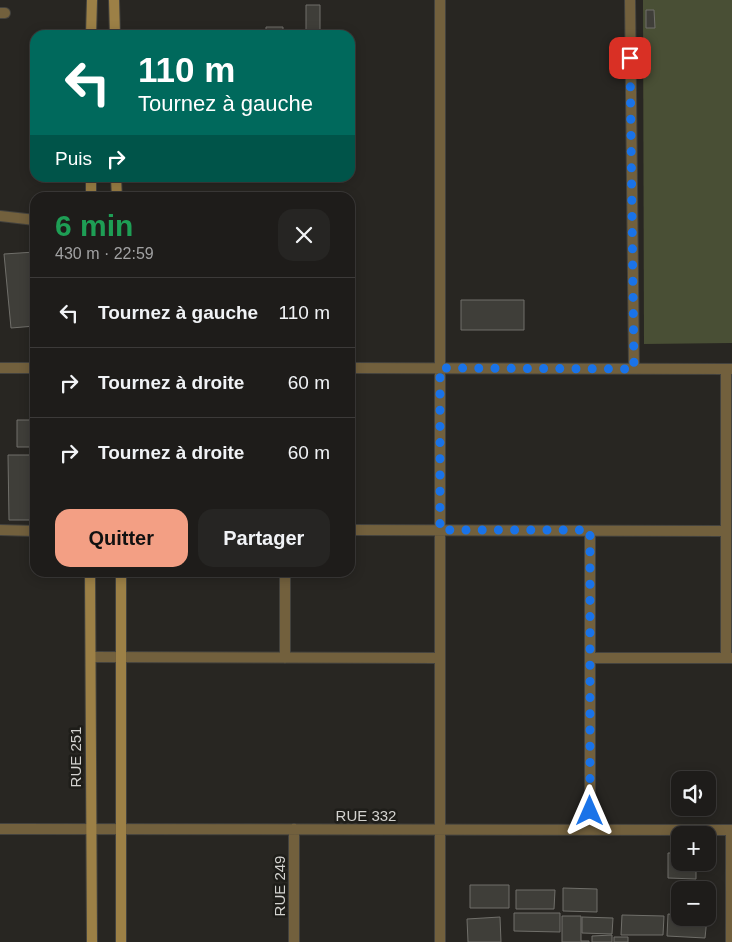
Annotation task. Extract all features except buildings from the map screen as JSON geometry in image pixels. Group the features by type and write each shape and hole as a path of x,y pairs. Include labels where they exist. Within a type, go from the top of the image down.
{"main road":[{"path":"91,30 92,0"},
{"path":"114,0 115,30"},
{"name":"RUE 251","path":"90,577 92,942"},
{"path":"121,577 121,942"}],"street":[{"path":"440,0 440,942"},
{"path":"630,0 634,369"},
{"path":"0,216 30,219"},
{"path":"0,368 30,368"},
{"path":"355,368 729,369 726,531 729,658 590,658"},
{"path":"0,530 30,531"},
{"path":"355,530 726,531"},
{"path":"590,530 590,830"},
{"path":"285,577 285,658"},
{"path":"90,657 440,658"},
{"name":"RUE 332","path":"0,829 731,830"},
{"name":"RUE 249","path":"294,830 294,942"},
{"path":"730,942 731,830"}],"green space":[{"path":"643,0 732,0 732,343 644,344"}],"route":[{"path":"590,811 590,530 440,530 440,368 634,369 630,58"}]}
